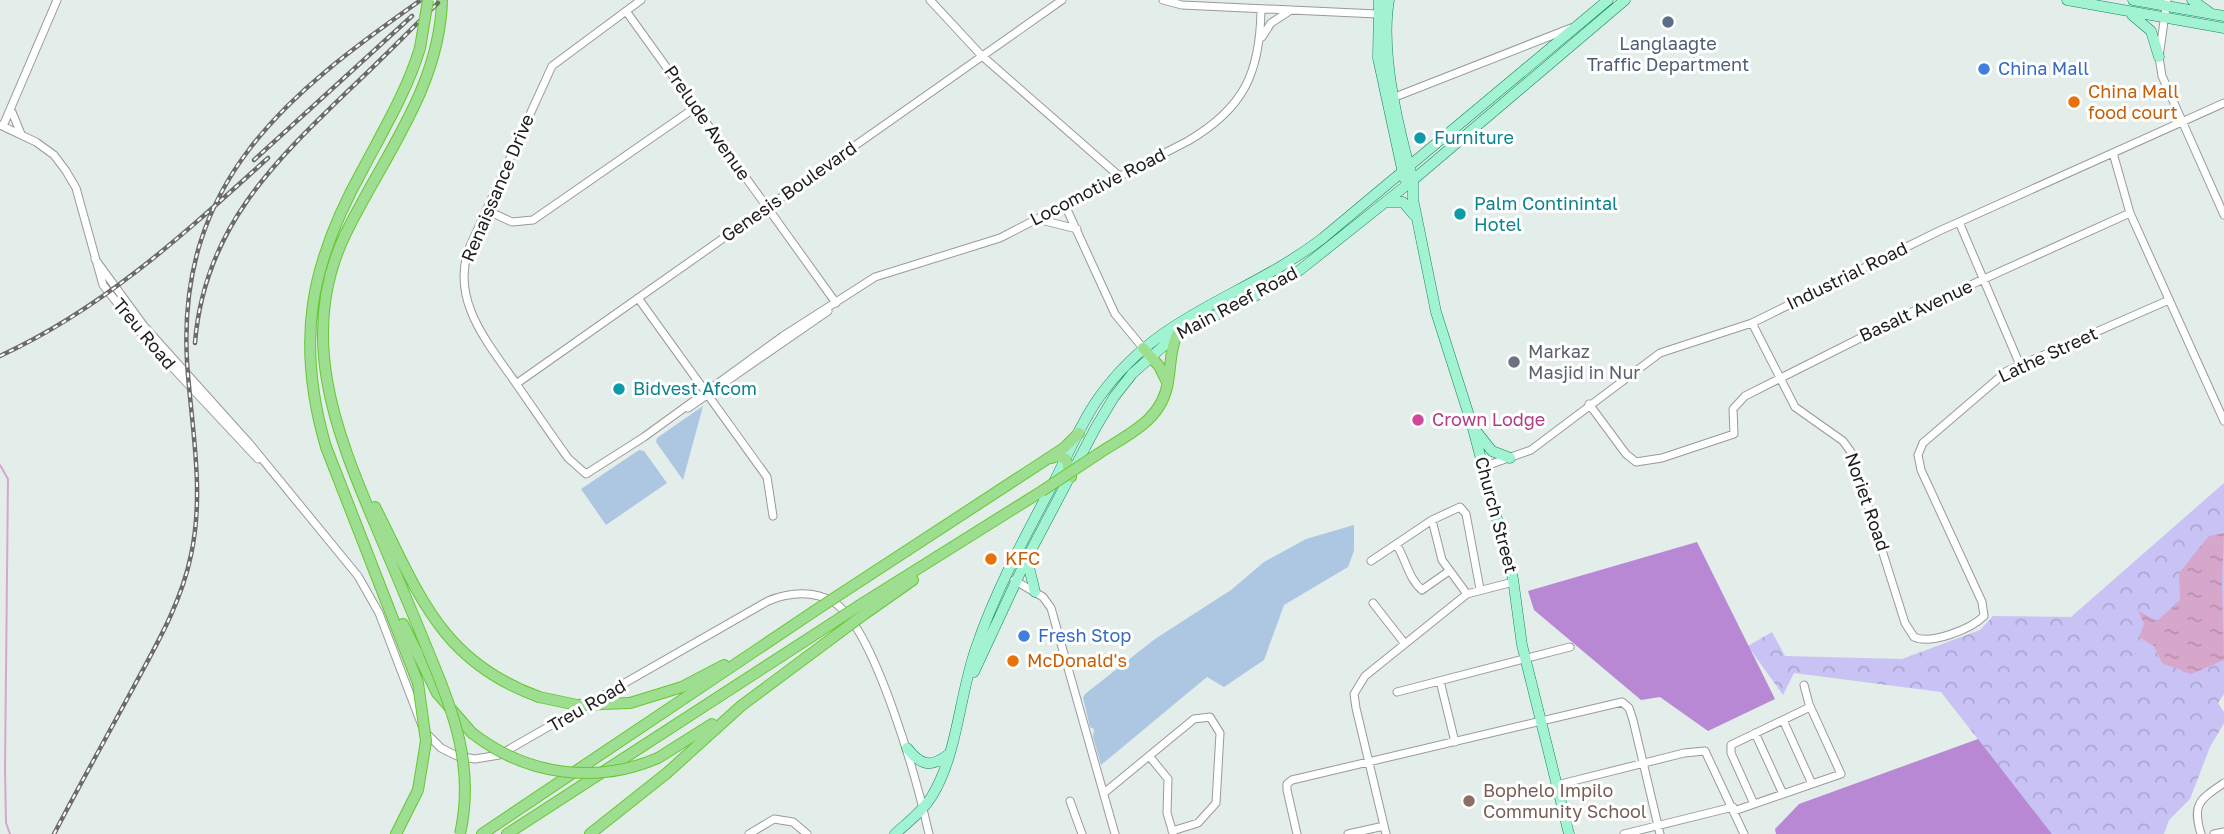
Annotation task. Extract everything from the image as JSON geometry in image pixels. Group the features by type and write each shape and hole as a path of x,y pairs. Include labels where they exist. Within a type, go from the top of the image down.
{"highway":[{"path":"396,834 418,790 426,741 418,684 326,447 315,409 308,339 310,304 319,264 333,226 410,80 420,48 428,0"},
{"path":"442,0 437,47 424,88 345,236 334,268 326,304 323,358 330,404 341,443 448,698 463,751 466,793 460,834"},
{"path":"507,834 831,624 863,609 1154,416 1163,405 1172,345 1177,334"},
{"path":"1147,352 1168,385"},
{"path":"482,834 813,612 1042,463 1079,433"},
{"path":"341,443 410,580 445,635 486,672 539,697 577,705 629,702 682,687 757,650"},
{"path":"1042,463 1058,456 1066,459 1071,477"},
{"path":"379,581 395,606 430,681 452,713 472,733 514,759 565,773 610,772 658,758 741,706 839,633 863,609"},
{"path":"590,834 667,773 741,706"}],"main road":[{"path":"1379,0 1378,58 1391,99"},
{"path":"1389,0 1385,42 1391,99"},
{"name":"Main Reef Road","path":"895,834 924,807 937,786 949,754 976,648 1005,575 1098,398 1180,320 1284,267 1406,171 1539,59 1557,51 1579,25 1608,0"},
{"name":"Main Reef Road","path":"962,697 1027,558 1106,408 1147,352 1281,282 1409,183 1557,51 1625,0"},
{"path":"2067,0 2224,28"},
{"path":"2133,0 2170,3 2220,16"},
{"path":"2192,0 2220,16"},
{"path":"2124,11 2148,28 2160,57"},
{"name":"Church Street","path":"1391,99 1436,312 1472,425 1513,582 1525,658 1569,834"},
{"path":"1382,204 1403,202 1418,222"},
{"path":"1472,425 1492,451 1510,458"},
{"path":"1027,558 1035,592"},
{"path":"907,748 916,759 928,764 938,762 949,754"}],"street":[{"path":"3,126 57,0"},
{"name":"Renaissance Drive","path":"641,0 552,66 465,258 464,287 480,332 568,458 583,473 594,472 705,396"},
{"path":"930,0 981,55 1118,175"},
{"name":"Genesis Boulevard","path":"516,384 1062,0"},
{"path":"1163,0 1182,5 1377,15"},
{"path":"2170,3 2160,57 2164,83 2224,215"},
{"name":"Locomotive Road","path":"801,327 844,296 885,272 984,245 1214,125 1255,71 1261,10"},
{"path":"1260,40 1271,23 1292,10"},
{"name":"Prelude Avenue","path":"626,11 836,303"},
{"path":"1391,99 1579,25"},
{"path":"1525,45 1535,48 1539,59"},
{"path":"3,126 12,112 23,81"},
{"name":"Industrial Road","path":"1483,467 1539,444 1660,353 1752,323 1959,222 2224,103"},
{"path":"486,209 512,222 533,220 696,107"},
{"path":"12,112 22,134"},
{"name":"Treu Road","path":"3,126 46,148 66,171 76,188 95,259 144,326 200,386 358,576 379,613 418,720 432,740 457,756 486,759 514,748 768,601 793,594 830,600 846,613 873,663 907,748 929,834"},
{"path":"2113,153 2130,213 2224,421"},
{"path":"1107,164 1132,169"},
{"path":"1064,203 1115,314 1147,352"},
{"name":"Basalt Avenue","path":"1589,404 1626,454 1636,462 1662,458 1734,435 1731,419 1735,405 1779,378 1984,279 2130,213"},
{"path":"1035,219 1059,222 1077,229"},
{"path":"1959,222 2020,365"},
{"path":"638,298 705,396 717,405 767,477 773,516"},
{"name":"Lathe Street","path":"1909,631 1914,637 1926,641 1972,625 1984,616 1982,602 1922,470 1918,456 1928,437 1953,419 1990,383 2020,365 2169,300"},
{"name":"Noriet Road","path":"1752,323 1795,407 1843,441 1851,452 1909,631"},
{"path":"705,396 801,327"},
{"path":"705,396 801,327"},
{"path":"717,405 721,387"},
{"path":"1371,561 1432,520 1457,508 1464,511 1480,589"},
{"path":"1432,520 1440,555 1468,594"},
{"path":"1396,544 1406,559 1411,578 1420,589 1425,590 1449,571"},
{"path":"1005,575 1046,601 1055,618 1115,834"},
{"path":"1348,834 1385,830 1354,694 1364,676 1468,594 1513,582"},
{"path":"1373,603 1405,644"},
{"path":"1397,692 1570,647"},
{"path":"1440,681 1455,742"},
{"path":"1624,834 1659,830 1754,804 1841,775 1810,707 1804,684"},
{"path":"1297,834 1287,787 1292,780 1626,703 1631,713 1659,830"},
{"path":"1754,804 1730,747 1810,707"},
{"path":"1104,793 1194,719 1205,716 1214,719 1220,733 1216,803 1198,822 1172,832 1167,809 1168,779 1150,757"},
{"path":"1783,720 1812,784"},
{"path":"1755,733 1783,794"},
{"path":"1557,785 1643,762 1705,751 1744,834"},
{"path":"2201,834 2195,813 2199,803 2224,783"},
{"path":"1070,801 1082,834"},
{"path":"749,834 774,819 793,822 807,834"},
{"path":"2214,834 2224,832"}],"shaded area":[{"path":"703,406 683,480 656,442 657,438"},
{"path":"639,450 644,451 667,483 606,525 581,489"},
{"path":"1354,525 1354,551 1348,567 1284,605 1264,660 1224,687 1207,677 1101,765 1093,737 1094,729 1090,727 1083,698 1085,694 1155,639 1231,590 1264,562 1306,539"},
{"path":"1697,542 1775,699 1708,731 1660,697 1641,700 1534,610 1528,591"},
{"path":"1978,739 2052,834 1776,834 1775,829 1799,804"}],"green space":[{"path":"2224,483 2224,694 2218,703 2224,712 2224,723 2210,747 2190,799 2169,820 2164,834 2052,834 1941,692 1794,673 1783,695 1748,646 1772,632 1785,656 1902,659 1980,630 1993,616 2071,617"}],"water":[{"path":"2224,533 2224,660 2191,674 2162,663 2154,646 2139,637 2144,624 2138,611 2157,621 2180,600 2179,573 2209,536"}],"waterway":[{"path":"0,465 8,479 5,769 6,823 10,834"}],"railway":[{"path":"54,834 158,641 187,573 197,506 196,458 187,361 189,298 200,242 221,192 250,148 285,108 326,71 421,0"},
{"path":"195,343 201,302 212,266 247,201 269,172 322,116 438,3"},
{"path":"254,160 412,16"},
{"path":"0,356 74,316 142,268 268,158"}],"place":[{"name":"Langlaagte Traffic Department","path":"1668,22"},
{"name":"China Mall","path":"1984,69"},
{"name":"China Mall food court","path":"2074,102"},
{"name":"Furniture","path":"1420,138"},
{"name":"Palm Continintal Hotel","path":"1460,214"},
{"name":"Markaz Masjid in Nur","path":"1514,362"},
{"name":"Bidvest Afcom","path":"619,389"},
{"name":"Crown Lodge","path":"1418,420"},
{"name":"KFC","path":"991,559"},
{"name":"Fresh Stop","path":"1024,636"},
{"name":"McDonald's","path":"1013,661"},
{"name":"Bophelo Impilo Community School","path":"1469,801"}]}
